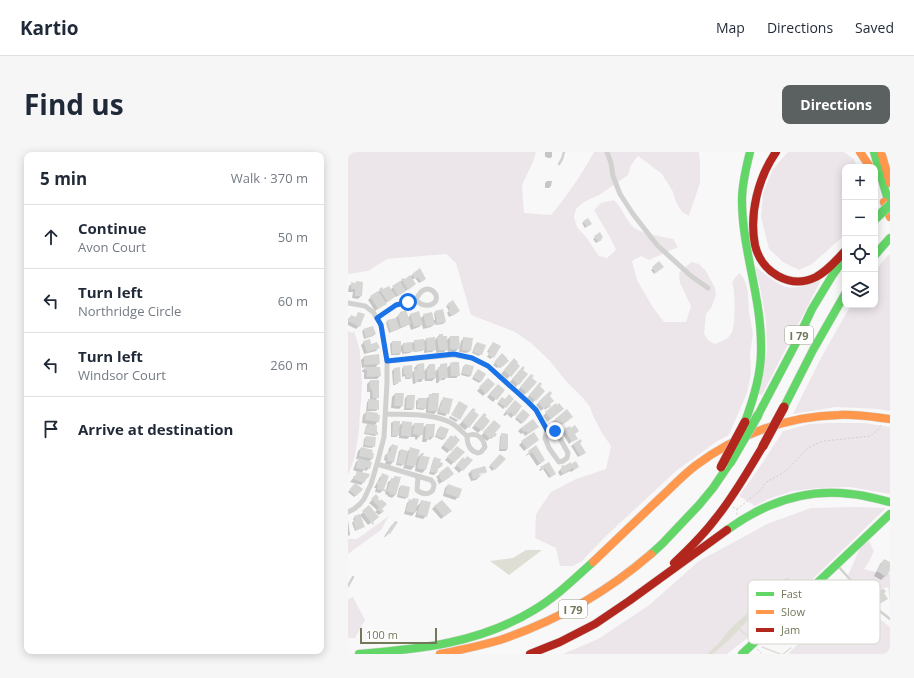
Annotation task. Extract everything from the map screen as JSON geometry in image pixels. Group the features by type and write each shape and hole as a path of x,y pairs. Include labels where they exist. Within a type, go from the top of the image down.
{"main road":[{"path":"683,522 721,467 745,422 758,382 762,346 761,325 742,214 741,197 743,179 750,152"},
{"path":"776,152 770,160 763,176 756,206 754,226 755,242 757,253 762,262 778,277 789,281 804,281 813,279 825,272 842,254"},
{"path":"860,152 868,164"},
{"path":"874,152 890,206 878,216"},
{"path":"882,152 890,183"},
{"path":"887,152 890,162"},
{"path":"878,186 890,217"},
{"path":"878,252 890,238"},
{"name":"I 79","path":"440,654 463,650 497,641 543,623 572,609 602,591 629,572 655,550 702,503 730,463 758,415 812,309 842,262"},
{"name":"I 79","path":"530,654 560,642 595,624 629,602 696,542 722,512 744,479 842,299"},
{"path":"359,654 416,649 453,643 485,634 522,617 546,602 568,584 694,467 713,453 743,437 776,424 809,417 846,414 888,419"},
{"path":"629,602 753,512 772,504 802,495 835,492 869,496 890,502"},
{"path":"821,580 890,514"},
{"path":"742,654 752,645"}],"street":[{"path":"607,152 613,176 620,194 633,214 658,245 691,276 708,288"},
{"path":"377,318 396,305 416,300"},
{"path":"348,303 365,306 373,312 381,325 387,361 384,437 371,484 364,499 354,509 348,512"},
{"path":"387,361 454,354 472,358 488,366 536,410 547,430 545,438 549,448 558,462 563,461 567,458 568,453 555,431 547,430"},
{"path":"386,414 432,416 441,418 453,424 467,436"},
{"path":"377,464 418,476"}],"lane":[{"path":"559,164 564,152"},
{"path":"837,565 851,580"},
{"path":"348,586 353,577"},
{"path":"880,611 890,619"}],"path":[{"path":"737,509 761,490 765,483 786,471 808,448 825,441 870,436 888,419"},
{"path":"728,503 737,509"},
{"path":"737,509 737,523"},
{"path":"752,645 762,654"}],"shaded area":[{"path":"348,152 536,152 522,185 524,213 551,215 574,185 594,152 699,152 700,183 689,216 682,212 676,202 673,192 662,174 638,156 631,165 628,175 601,194 584,202 576,209 574,217 577,227 599,256 607,258 616,250 594,210 601,203 614,200 635,228 640,231 673,239 678,247 649,260 641,256 632,261 637,280 652,306 664,322 686,322 691,306 680,283 679,273 691,262 699,264 706,271 715,288 716,295 711,308 706,314 704,334 708,340 715,344 724,340 731,334 734,321 735,303 732,282 739,273 743,277 748,293 749,312 753,334 750,353 751,373 747,393 729,435 716,442 676,471 605,537 582,561 573,566 560,566 556,548 535,538 536,515 551,492 576,479 606,469 611,446 602,433 590,407 550,361 531,343 515,332 471,315 456,263 446,254 387,259 368,271 348,274"},
{"path":"844,152 854,159 856,164 842,164 842,238 812,264 799,270 783,262 769,249 761,217 763,193 773,169 787,153"},
{"path":"889,254 890,411 836,407 793,414 822,356 849,308 878,308 878,267"},
{"path":"755,266 775,281 787,287 800,287 821,280 762,395 758,394 767,351 766,321"},
{"path":"348,331 352,333 354,331 360,351 362,384 359,430 355,456 348,476"},
{"path":"865,423 890,427 890,494 850,487 819,488 793,491 768,499 755,506 739,496 783,431 810,424"},
{"path":"811,508 886,508 812,580 748,580 748,637 727,654 563,654 598,639 648,606 699,561 767,524"},
{"path":"389,516 381,530 348,554 348,539 357,539"},
{"path":"869,541 874,551 864,569 881,573 890,573 890,601 888,587 880,589 880,580 853,580 848,575 861,546"},
{"path":"526,550 542,550 509,575 490,561 513,558"},
{"path":"353,597 365,620 355,638 348,638 348,599"},
{"path":"748,613 748,620 731,638 713,654 707,654 718,644 730,629"},
{"path":"880,619 890,627 890,654 788,654 798,644 880,644"}],"building":[{"path":"588,218 592,224 587,227 583,221"},
{"path":"600,232 603,237 601,239 602,240 598,242 594,236"},
{"path":"659,261 664,267 656,273 652,267"},
{"path":"420,268 426,279 421,282 418,277 415,279 412,274"},
{"path":"410,275 416,284 408,290 401,279 405,279"},
{"path":"356,281 363,282 362,296 355,296 355,289 351,289 351,282 356,283"},
{"path":"400,281 406,291 398,296 392,286"},
{"path":"389,286 396,296 388,302 379,289"},
{"path":"378,291 387,304 378,309 370,296"},
{"path":"453,300 460,311 452,316 448,310 450,309 447,304"},
{"path":"443,309 446,322 437,324 435,311"},
{"path":"406,310 411,324 401,327 398,315 400,312"},
{"path":"419,311 423,325 414,327 410,314"},
{"path":"358,312 365,314 360,327 348,321 351,315 356,317"},
{"path":"432,312 435,325 426,327 423,314"},
{"path":"396,318 400,329 391,332 387,320"},
{"path":"373,326 376,334 366,338 363,329"},
{"path":"439,334 447,336 448,350 439,350 437,337 439,337"},
{"path":"450,336 459,336 460,349 450,349"},
{"path":"435,337 436,350 427,351 426,338"},
{"path":"463,337 473,338 471,351 462,350"},
{"path":"370,339 371,344 377,342 380,348 367,352 363,341"},
{"path":"424,339 425,350 415,351 414,340"},
{"path":"392,341 401,341 401,353 392,354"},
{"path":"412,342 413,352 404,352 403,343"},
{"path":"477,342 486,345 482,355 473,352"},
{"path":"493,342 501,346 494,358 488,355 490,351 488,350"},
{"path":"502,353 509,361 502,367 499,367 494,362"},
{"path":"379,354 380,364 364,365 364,356"},
{"path":"514,358 520,366 511,377 504,370"},
{"path":"459,362 460,376 451,376 450,363"},
{"path":"424,363 425,379 418,379 418,382 415,382 414,369 417,369 417,364"},
{"path":"447,363 448,378 442,378 442,380 439,381 438,367 441,367 440,364"},
{"path":"429,364 435,364 436,378 427,379 427,368 429,368"},
{"path":"465,364 474,366 471,376 462,373"},
{"path":"412,365 413,378 406,378 406,375 404,375 403,366"},
{"path":"523,366 525,368 523,370 528,374 519,385 512,379"},
{"path":"365,367 380,367 381,376 367,377 367,370 365,370"},
{"path":"400,367 401,382 394,384 394,368"},
{"path":"478,369 486,374 481,382 473,377"},
{"path":"531,374 534,376 532,378 537,382 527,393 520,387"},
{"path":"488,378 495,384 486,394 479,387"},
{"path":"370,380 379,380 379,398 373,398 372,389 370,389"},
{"path":"540,382 542,384 540,386 545,391 536,401 529,395"},
{"path":"498,384 505,390 497,400 489,394"},
{"path":"550,391 552,393 550,396 554,401 550,404 551,406 549,408 547,406 544,409 538,402"},
{"path":"395,393 404,393 403,406 394,406"},
{"path":"439,393 438,411 428,411 429,394"},
{"path":"509,394 514,399 506,408 498,402 502,397 505,399"},
{"path":"407,395 415,395 414,409 406,408"},
{"path":"443,397 453,399 449,414 439,412"},
{"path":"418,398 427,398 426,409 417,408"},
{"path":"368,399 379,400 379,410 368,409"},
{"path":"515,400 522,406 515,416 510,412 509,414 505,412"},
{"path":"459,401 468,406 460,420 451,415"},
{"path":"556,403 557,405 559,403 564,409 551,419 545,412"},
{"path":"473,408 479,415 469,428 462,421"},
{"path":"523,409 530,415 523,423 516,417"},
{"path":"567,409 573,417 560,426 555,419"},
{"path":"366,411 378,413 378,415 380,415 379,422 365,420"},
{"path":"484,413 490,421 482,431 474,425"},
{"path":"533,419 539,427 528,434 526,431 524,432 521,428"},
{"path":"494,420 501,426 495,433 497,434 495,437 493,436 490,439 483,432"},
{"path":"393,421 400,421 399,435 392,436"},
{"path":"402,421 412,422 411,436 401,436"},
{"path":"414,423 424,423 423,435 420,435 420,437 413,434"},
{"path":"367,424 377,425 378,435 365,433"},
{"path":"426,424 435,424 434,437 430,437 429,439 425,439"},
{"path":"575,425 579,431 575,434 578,439 572,442 564,429 570,426 571,428"},
{"path":"440,426 449,429 445,439 436,436"},
{"path":"534,432 539,440 527,449 521,441"},
{"path":"501,433 508,434 508,449 500,449"},
{"path":"451,435 453,437 455,435 460,440 451,451 443,445"},
{"path":"366,436 376,437 375,447 364,445"},
{"path":"581,439 582,442 580,443 586,453 580,456 573,444"},
{"path":"392,444 398,446 394,462 387,461 388,458 386,457 388,451 390,452"},
{"path":"536,445 545,460 540,464 532,452 530,454 528,451"},
{"path":"457,446 465,452 454,463 447,457"},
{"path":"361,447 373,450 373,459 359,456"},
{"path":"410,447 420,450 415,467 406,465"},
{"path":"401,449 408,451 404,465 397,463"},
{"path":"421,453 424,453 423,456 430,457 426,470 417,468"},
{"path":"500,454 506,459 495,470 490,465"},
{"path":"467,456 473,460 463,471 456,465 463,457 465,459"},
{"path":"434,457 441,459 440,462 443,463 442,467 439,466 437,473 430,472"},
{"path":"358,458 372,462 370,469 366,467 365,470 356,468"},
{"path":"576,461 579,467 574,470 573,468 563,474 560,469 562,468 561,466 571,462 571,464"},
{"path":"549,462 556,474 551,477 545,468 542,470 540,467"},
{"path":"448,466 454,474 443,482 439,477 439,473"},
{"path":"485,466 487,472 479,474 480,477 473,479 471,470"},
{"path":"357,471 370,474 364,483 353,479 353,476 355,477"},
{"path":"382,473 389,476 384,489 387,490 386,492 377,489 378,480 380,481"},
{"path":"394,476 401,477 396,495 389,494 390,492 387,491 391,478 394,479"},
{"path":"355,483 363,489 356,496 349,490"},
{"path":"448,484 462,489 459,498 445,493"},
{"path":"401,485 410,487 408,498 398,495"},
{"path":"376,494 380,501 381,499 387,504 382,509 384,511 382,513 377,509 379,507 371,499"},
{"path":"413,498 419,499 415,513 406,511 409,499 412,500"},
{"path":"421,500 431,502 427,517 417,514"},
{"path":"442,500 452,511 444,517 434,506"},
{"path":"369,505 379,517 373,522 373,525 362,511"},
{"path":"360,514 365,527 356,530 353,521 355,520 354,516"},
{"path":"395,521 398,522 390,534 387,532"},
{"path":"884,559 890,562 890,570 886,577 877,571"},
{"path":"884,589 886,592 884,593 888,599 881,603 880,602 880,590"}],"waterway":[{"path":"738,628 748,636"},
{"path":"762,647 780,654"},
{"path":"783,654 791,648"}],"traffic: fast":[{"path":"745,422 757,384 761,355 758,309 745,236 742,200 744,176 750,152"},
{"path":"874,152 890,207"},
{"path":"878,216 890,205"},
{"path":"878,252 890,238"},
{"path":"758,415 812,309 842,262"},
{"path":"784,407 813,350 842,299"},
{"path":"730,463 758,415"},
{"path":"651,554 699,505 730,463"},
{"path":"727,530 741,520 770,505 817,493 861,495 890,502"},
{"path":"820,580 890,514"},
{"path":"359,654 427,647 471,637 493,630 514,621 542,605 565,588 593,562"},
{"path":"742,654 753,644"}],"traffic: slow":[{"path":"860,152 868,164"},
{"path":"881,152 890,183"},
{"path":"884,202 890,217"},
{"path":"593,562 690,470 727,445 763,429 800,419 839,415 890,419"},
{"path":"440,654 500,640 561,615 616,581 651,554"}],"traffic: jam":[{"path":"776,152 764,173 756,197 754,209 753,233 758,255 763,263 778,276 787,280 806,280 816,277 824,272 842,254"},
{"path":"763,446 784,407"},
{"path":"721,467 745,422"},
{"path":"674,563 691,547 723,510 763,446"},
{"path":"530,654 560,642 595,624 727,530"}],"route":[{"path":"408,302 396,305 377,318 384,336 387,361 454,354 472,358 488,366 536,410 547,430 555,431"}]}
